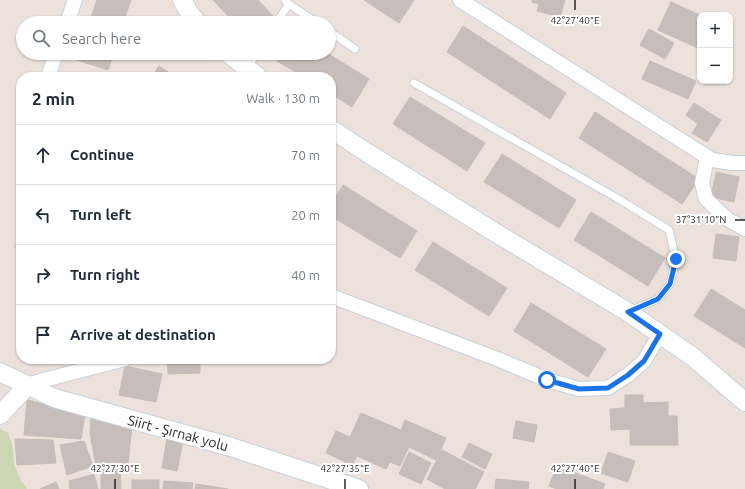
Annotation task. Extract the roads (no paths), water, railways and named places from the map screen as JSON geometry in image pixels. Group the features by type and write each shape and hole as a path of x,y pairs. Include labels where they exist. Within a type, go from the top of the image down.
{"street":[{"path":"69,16 75,0"},
{"path":"182,0 192,16"},
{"path":"460,0 707,158 733,163 745,163"},
{"path":"50,72 54,60"},
{"path":"237,60 252,72"},
{"path":"336,131 366,152 491,230 628,312 693,357 745,402"},
{"path":"707,158 702,183 706,200 727,219 745,229"},
{"path":"336,298 500,360 547,380 579,389 608,388 623,378 644,361 660,334"},
{"path":"0,415 28,386 44,380 106,364"},
{"name":"Siirt - Şırnak yolu","path":"0,372 54,398 231,447 359,489"}],"lane":[{"path":"280,16 287,2 308,16"},
{"path":"336,36 355,49"},
{"path":"253,72 256,60"},
{"path":"414,83 617,198 669,230 676,259 670,284 658,299 628,312"}]}
